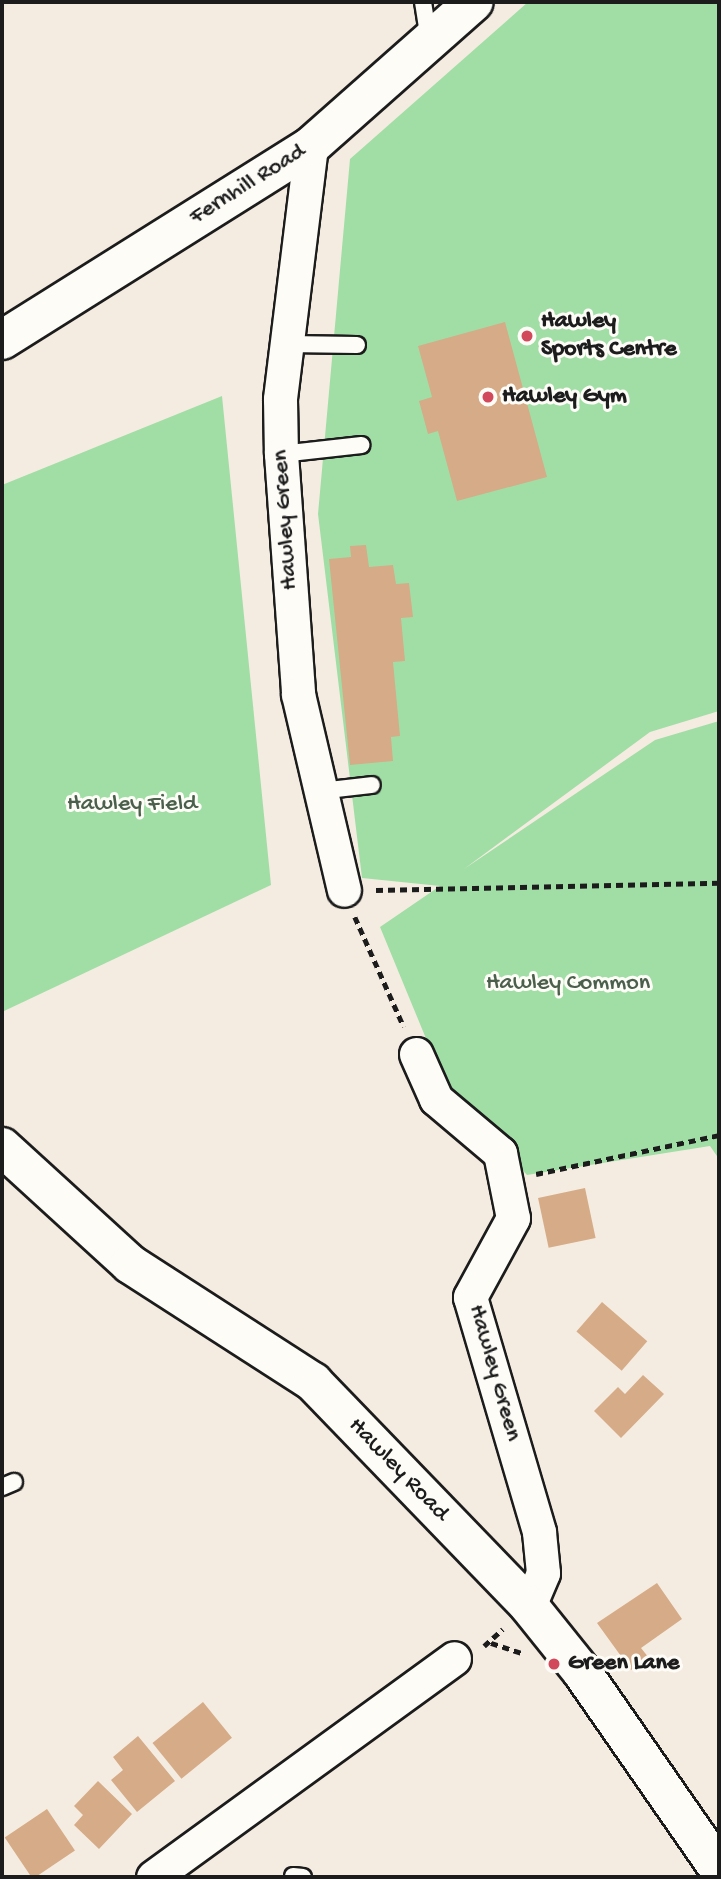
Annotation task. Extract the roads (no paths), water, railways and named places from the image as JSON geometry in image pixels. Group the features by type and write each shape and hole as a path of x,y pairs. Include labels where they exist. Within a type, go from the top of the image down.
{"main road":[{"name":"Fernhill Road","path":"2,340 311,146 474,2"},
{"name":"Hawley Road","path":"2,1147 130,1264 313,1382 529,1606 582,1672 719,1869"}],"street":[{"name":"Hawley Green","path":"311,146 281,399 281,454 298,694 344,890"},
{"name":"Hawley Green","path":"416,1054 436,1099 500,1153 507,1187 513,1218 470,1297 539,1532 543,1573 529,1606"},
{"path":"153,1877 189,1867 454,1658"}],"lane":[{"path":"423,2 429,41"},
{"path":"287,344 357,345"},
{"path":"281,454 361,445"},
{"path":"320,791 372,785"}],"place":[{"name":"Hawley Sports Centre","path":"527,336"},
{"name":"Hawley Gym","path":"488,397"},
{"name":"Green Lane","path":"554,1664"}],"park label":[{"name":"Hawley Field","path":"132,805"},
{"name":"Hawley Common","path":"568,984"}]}
